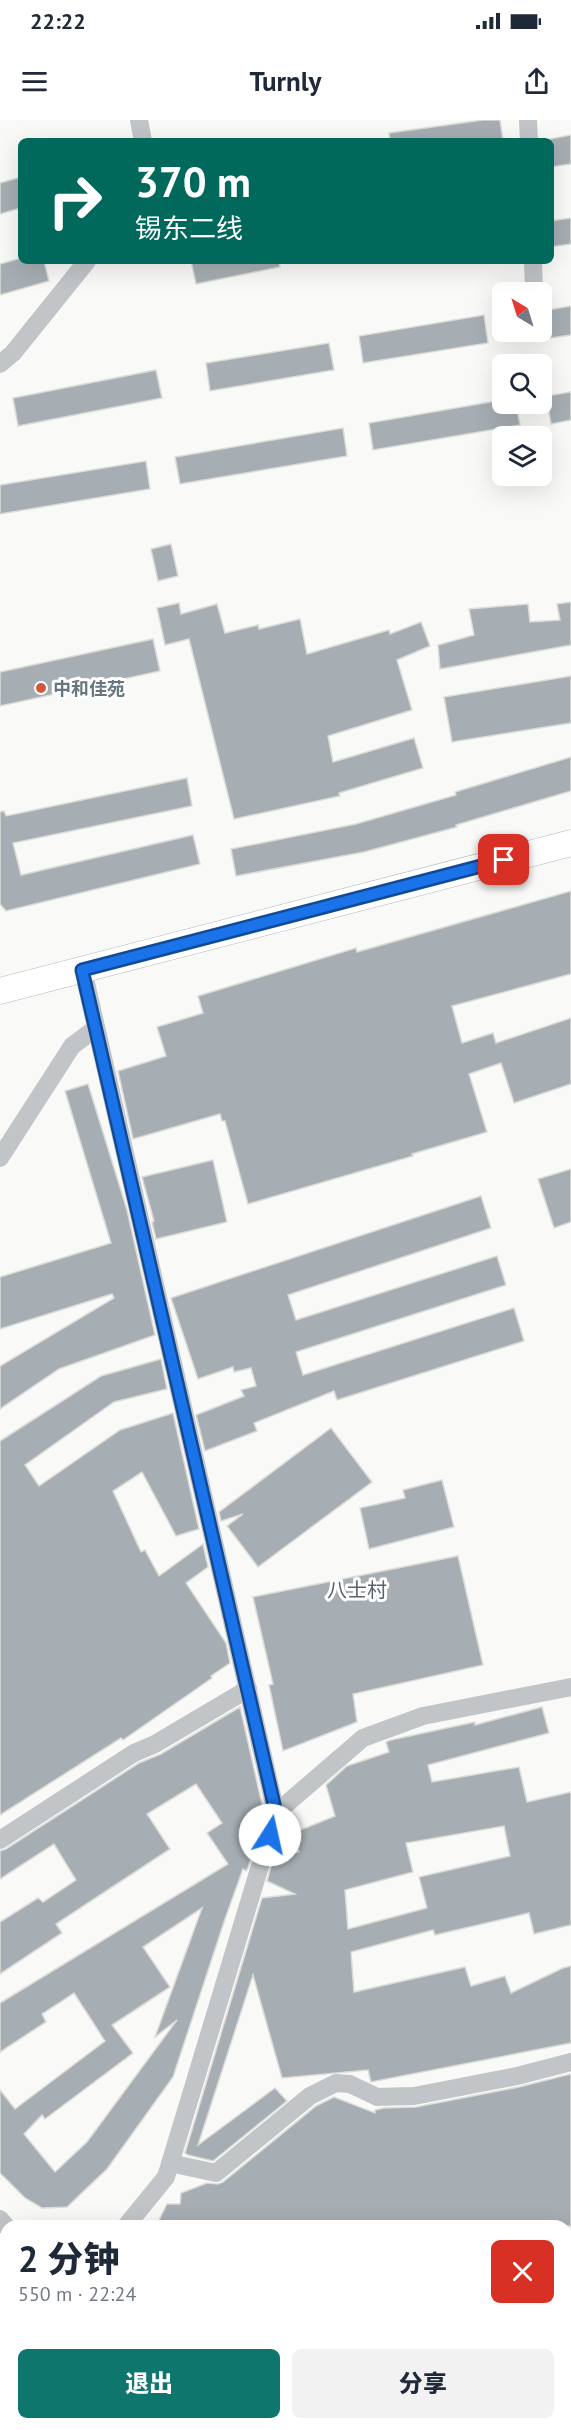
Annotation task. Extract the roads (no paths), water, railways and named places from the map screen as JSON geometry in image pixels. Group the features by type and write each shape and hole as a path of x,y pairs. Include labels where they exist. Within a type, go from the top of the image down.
{"main road":[{"path":"1,986 82,970 571,843"}],"street":[{"path":"139,120 142,138"},
{"path":"528,120 529,138"},
{"path":"0,364 13,353 85,264"},
{"path":"533,264 534,282"},
{"path":"82,970 276,1813 166,2177 131,2220"},
{"path":"0,1158 72,1046 96,1028"},
{"path":"276,1813 363,1738 423,1716 571,1687"},
{"path":"0,1840 134,1753 155,1744 248,1689"},
{"path":"170,2163 216,2173 310,2096 336,2083 350,2084 377,2097 414,2096 517,2076 571,2062"}],"place":[{"name":"中和佳苑","path":"41,688"}],"district":[{"name":"八士村","path":"357,1590"}]}
